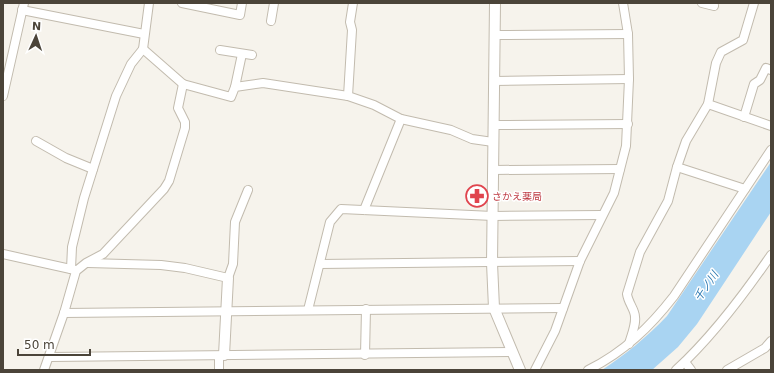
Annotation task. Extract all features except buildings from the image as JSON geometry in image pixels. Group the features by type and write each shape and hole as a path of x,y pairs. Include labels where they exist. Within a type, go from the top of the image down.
{"street":[{"path":"44,370 50,357 64,314 74,270 72,247 84,198 116,96 130,64 142,50 149,3"},
{"path":"182,3 240,15 242,3"},
{"path":"271,21 274,3"},
{"path":"348,96 352,30 350,22 353,3"},
{"path":"494,3 494,170 492,263 494,308 520,370"},
{"path":"535,370 554,331 580,261 614,193 626,146 629,79 628,34 623,3"},
{"path":"704,3 714,6"},
{"path":"629,344 635,320 635,313 627,294 640,252 659,214 668,201 677,167 691,131 708,104 716,63 721,52 743,40 754,3"},
{"path":"3,96 23,7 144,34"},
{"path":"494,35 628,34"},
{"path":"142,50 182,84 231,97 235,87 242,54"},
{"path":"220,50 252,55"},
{"path":"744,117 754,84 760,80 766,68 771,70"},
{"path":"494,81 629,79"},
{"path":"235,87 263,83 348,96 374,105 401,119 451,130 472,139 493,142"},
{"path":"3,254 35,263 74,270 103,254 164,189 169,181 185,128 185,122 178,108 182,84"},
{"path":"708,104 771,126"},
{"path":"364,210 401,119"},
{"path":"494,125 628,124"},
{"path":"36,141 66,158 93,169"},
{"path":"588,370 612,357 629,344 658,317 674,296 771,150"},
{"path":"677,167 745,190"},
{"path":"494,170 620,169"},
{"path":"219,370 222,356 228,278 233,264 235,222 248,190"},
{"path":"308,310 330,222 342,209 493,216 602,215"},
{"path":"676,370 716,328 771,256"},
{"path":"320,264 580,261"},
{"path":"86,263 161,265 185,268 228,278"},
{"path":"64,314 563,308"},
{"path":"365,355 366,310"},
{"path":"727,370 765,348 771,341"},
{"path":"50,357 365,355 512,352"},
{"path":"685,362 691,370"}],"water":[{"name":"千ノ川","path":"771,162 771,212 697,324 678,347 652,370 602,370 636,345 667,316"}],"place":[{"name":"さかえ薬局","path":"477,196"}]}
